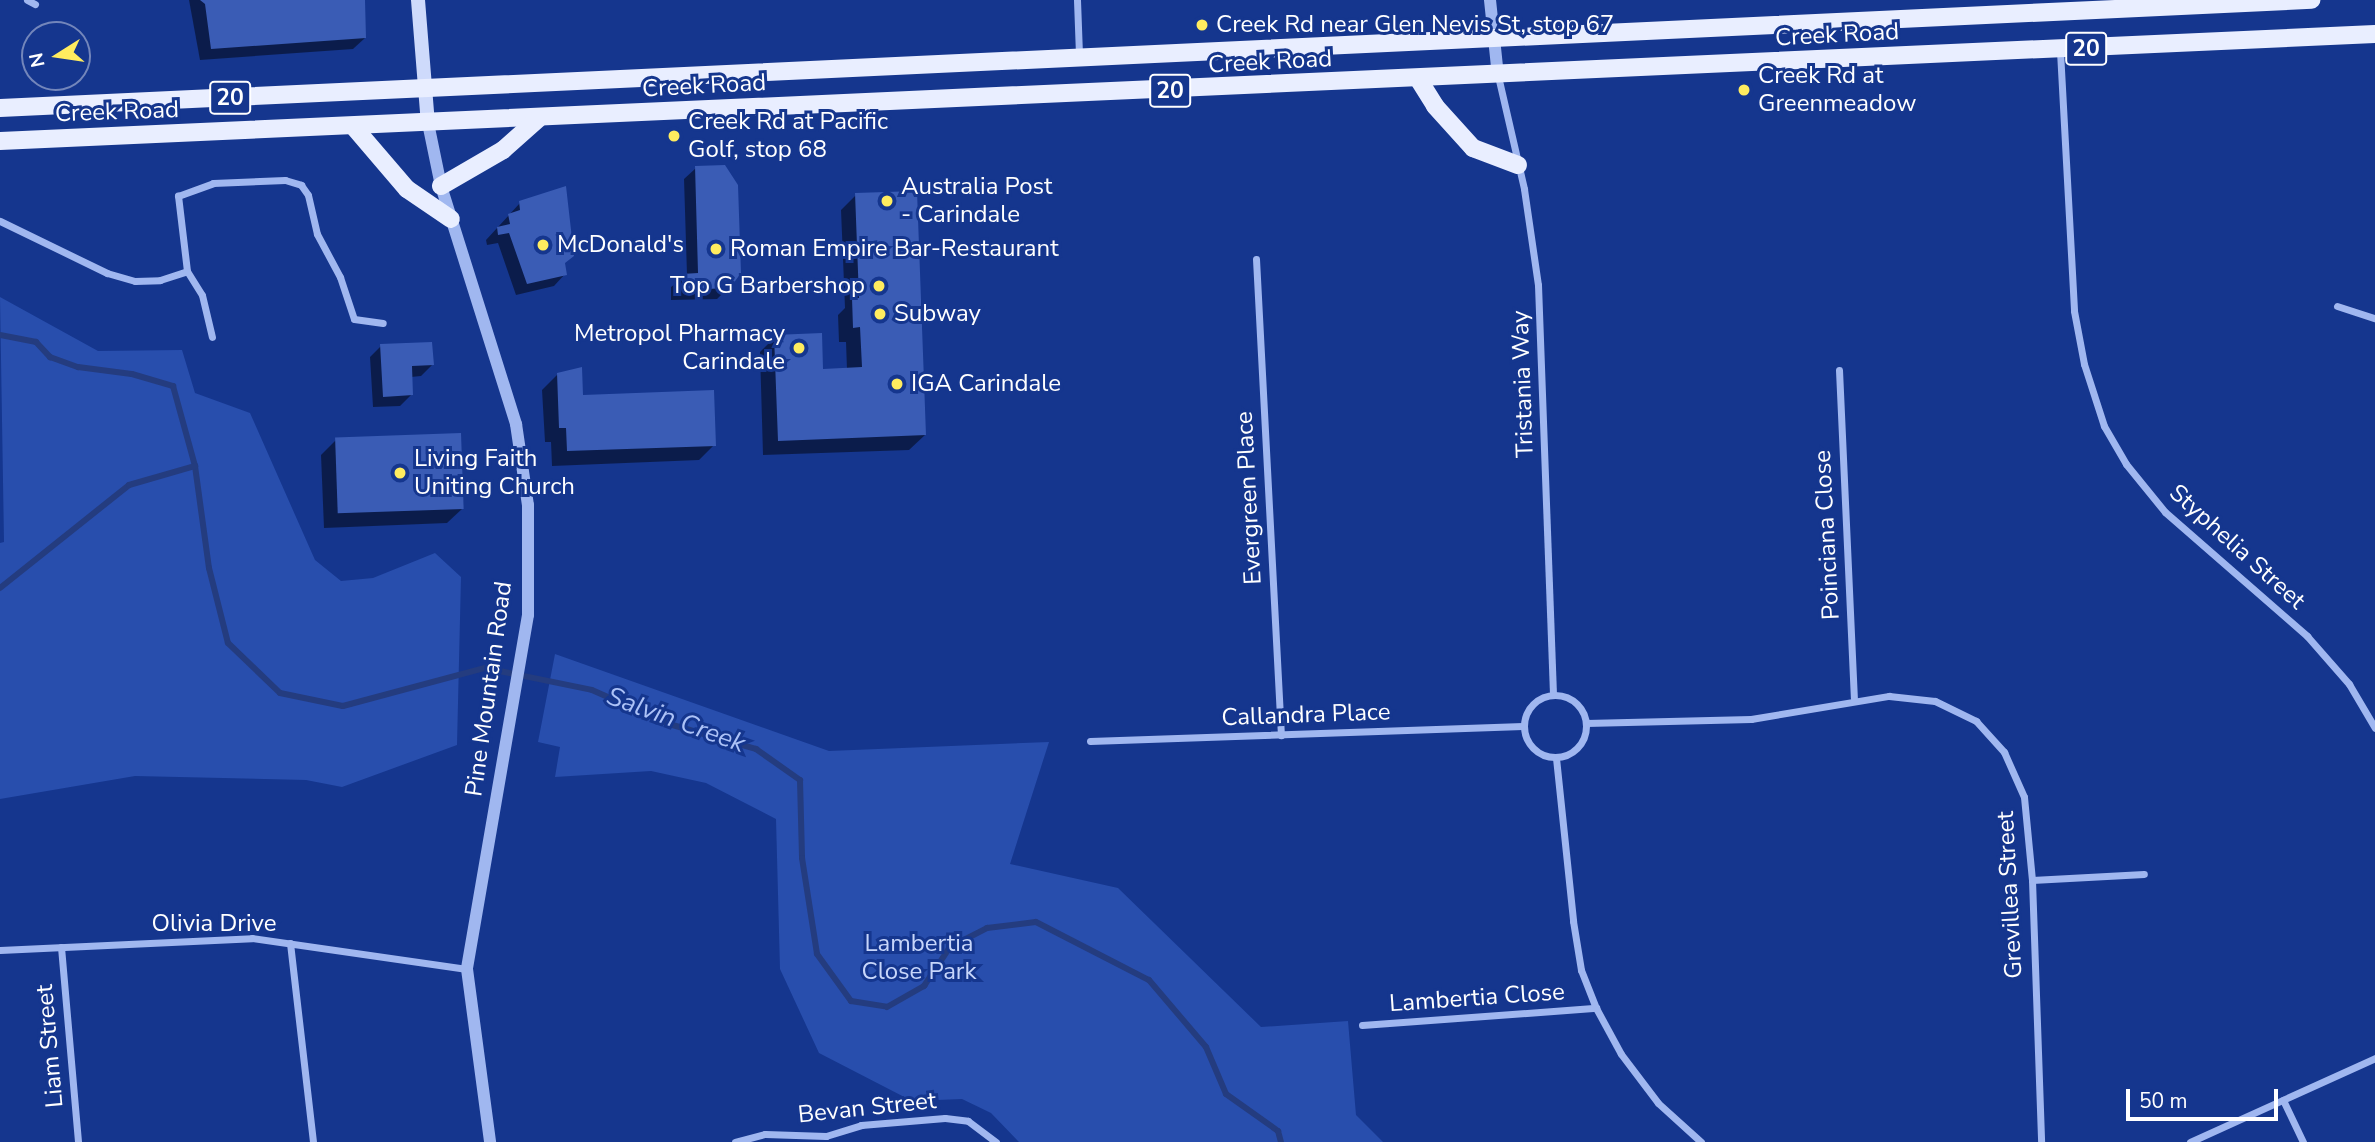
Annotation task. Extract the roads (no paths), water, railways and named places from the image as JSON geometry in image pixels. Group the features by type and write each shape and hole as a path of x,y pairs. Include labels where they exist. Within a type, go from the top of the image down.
{"main road":[{"name":"Pine Mountain Road","path":"418,0 428,123"},
{"name":"Creek Road","path":"0,108 1079,60 2311,0"},
{"name":"Creek Road","path":"0,141 1419,80 2375,34"},
{"path":"1419,80 1435,106 1473,148 1518,165"},
{"path":"441,186 503,150 538,119"},
{"path":"353,126 407,189 451,219"}],"street":[{"path":"1077,0 1079,60"},
{"path":"1490,0 1498,76"},
{"name":"Styphelia Street","path":"2060,50 2074,311 2084,364 2104,426 2126,464 2165,512 2307,636 2349,684 2375,728"},
{"name":"Tristania Way","path":"1498,76 1518,165 1538,285 1553,694"},
{"name":"Pine Mountain Road","path":"428,123 441,186 522,453 528,505 528,615 510,733 467,969 490,1142"},
{"path":"212,337 202,295 187,271 178,196 213,183 285,180 300,185 308,195 317,234 340,277 354,319 383,323"},
{"path":"0,221 107,273 135,281 181,276 187,271"},
{"name":"Evergreen Place","path":"1256,259 1281,735"},
{"path":"2337,306 2375,318"},
{"name":"Poinciana Close","path":"1839,370 1854,698"},
{"path":"1553,694 1576,702 1586,723 1578,747 1556,758 1533,749 1523,726 1532,704 1553,694"},
{"name":"Grevillea Street","path":"1586,723 1751,719 1854,698 1889,695 1935,701 1976,721 2004,752 2024,797 2032,880 2041,1142"},
{"name":"Callandra Place","path":"1090,741 1523,726"},
{"path":"1556,758 1573,921 1581,970 1596,1009 1621,1054 1658,1103 1701,1142"},
{"path":"2032,880 2144,874"},
{"name":"Olivia Drive","path":"0,950 252,938 467,969"},
{"path":"290,943 313,1142"},
{"name":"Liam Street","path":"61,947 78,1142"},
{"name":"Lambertia Close","path":"1362,1025 1596,1009"},
{"path":"2190,1142 2375,1058"},
{"path":"2283,1100 2303,1142"},
{"name":"Bevan Street","path":"735,1142 765,1133 826,1136 862,1125 946,1118 968,1121 996,1142"}],"waterway":[{"name":"Salvin Creek","path":"0,335 36,342 50,357 78,367 132,374 173,386 195,466 209,568 228,643 280,693 343,706 485,668 592,690 669,724 756,749 800,780 802,858 817,954 851,1001 887,1007 924,986 950,947 987,928 1036,922 1149,980 1206,1047 1226,1094 1278,1131 1281,1142"},
{"path":"0,588 129,485 195,466"}],"place":[{"name":"Creek Rd near Glen Nevis St, stop 67","path":"1202,25"},
{"name":"Creek Rd at Greenmeadow","path":"1744,90"},
{"name":"Creek Rd at Pacific Golf, stop 68","path":"674,136"},
{"name":"Australia Post - Carindale","path":"887,201"},
{"name":"McDonald's","path":"543,245"},
{"name":"Roman Empire Bar-Restaurant","path":"716,249"},
{"name":"Top G Barbershop","path":"879,286"},
{"name":"Subway","path":"880,314"},
{"name":"Metropol Pharmacy Carindale","path":"799,348"},
{"name":"IGA Carindale","path":"897,384"},
{"name":"Living Faith Uniting Church","path":"400,473"}],"park label":[{"name":"Lambertia Close Park","path":"919,958"}]}
